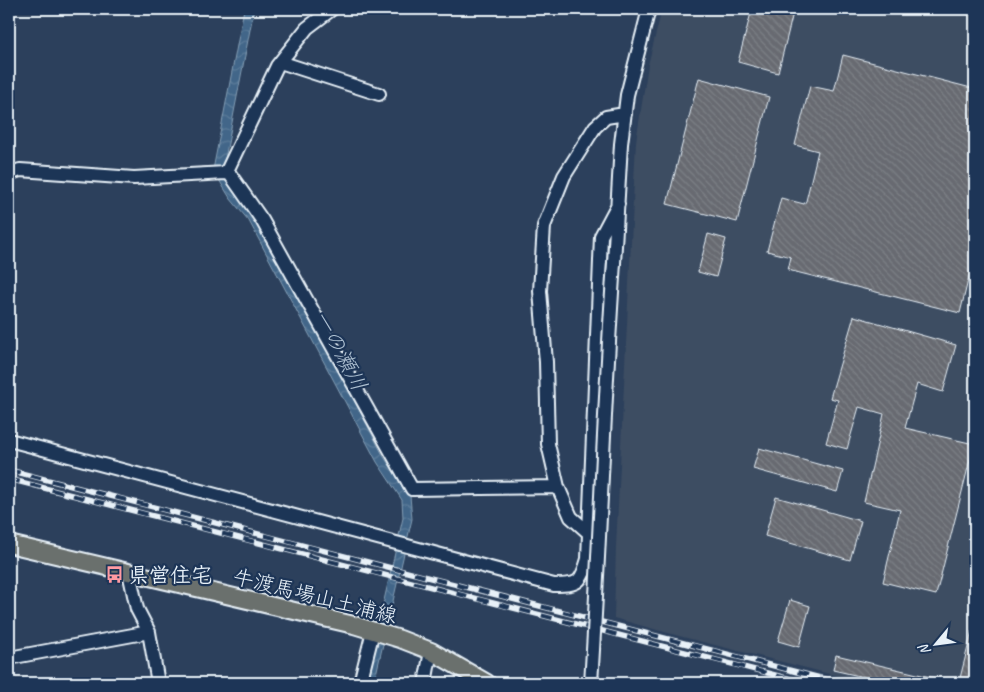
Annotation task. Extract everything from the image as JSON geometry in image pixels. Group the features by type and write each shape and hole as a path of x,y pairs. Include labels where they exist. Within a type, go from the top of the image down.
{"main road":[{"name":"牛渡馬場山土浦線","path":"9,544 400,639 430,651 487,683"}],"street":[{"path":"9,174 20,170 134,178 226,173 280,62 307,28 332,9"},
{"path":"591,683 598,583 604,399 621,144 627,95 649,9"},
{"path":"280,62 379,94"},
{"path":"589,533 571,517 558,487 548,444 546,362 540,291 544,226 564,176 595,127 606,117 625,114"},
{"path":"227,170 262,220 412,489 558,487"},
{"path":"9,440 554,585 572,585 583,577 588,560 601,236 618,204"},
{"path":"129,572 137,609 149,632 158,683"},
{"path":"360,683 372,631"},
{"path":"9,658 149,632"},
{"path":"425,683 430,651"}],"shaded area":[{"path":"662,9 975,9 975,683 866,683 614,618 636,142 648,65"}],"water":[{"path":"244,9 254,9 223,169 256,215 384,457 410,496 412,519 374,683 365,683 403,518 402,500 377,462 249,221 230,198 213,170"}],"building":[{"path":"752,9 794,9 778,73 738,62"},
{"path":"843,55 975,89 975,252 960,313 788,270 791,257 767,251 781,198 804,204 806,201 818,151 795,145 810,86 834,91"},
{"path":"699,78 769,97 737,222 667,204"},
{"path":"708,234 726,239 716,277 698,272"},
{"path":"854,316 956,345 943,392 917,384 905,428 974,444 936,595 883,582 900,510 864,502 884,414 859,407 847,449 826,443 838,400 830,398"},
{"path":"759,448 843,471 837,492 753,469"},
{"path":"776,497 861,521 850,560 765,536"},
{"path":"790,600 810,606 799,647 778,641"},
{"path":"972,631 975,632 974,683 959,682"},
{"path":"836,655 939,679 939,683 890,683 833,670"}],"railway":[{"path":"9,470 840,683"},
{"path":"9,479 806,683"}],"place":[{"name":"県営住宅","path":"114,575"}],"water label":[{"name":"一の瀬川","path":"341,350"}]}
